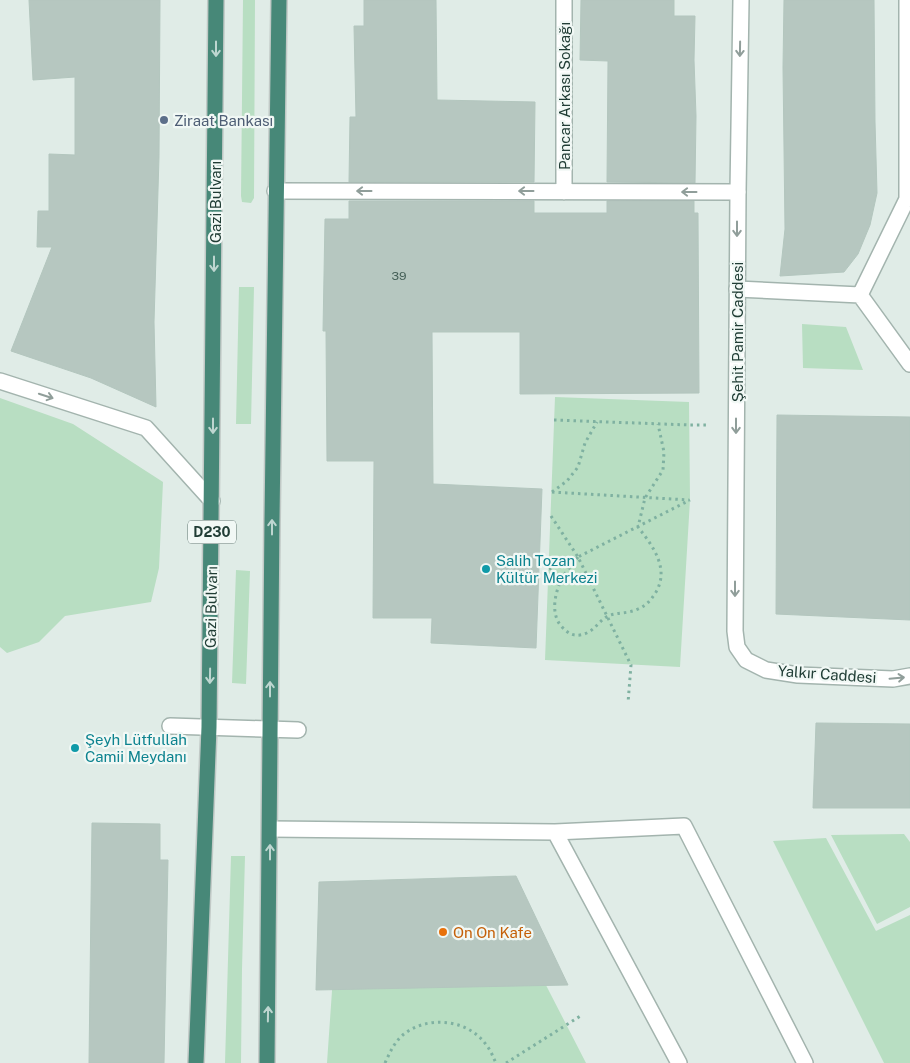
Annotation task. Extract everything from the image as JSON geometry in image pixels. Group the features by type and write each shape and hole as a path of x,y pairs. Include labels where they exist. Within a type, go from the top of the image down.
{"highway":[{"name":"Gazi Bulvarı","path":"196,1063 209,727 216,0"},
{"path":"267,1063 275,191 279,0"}],"street":[{"name":"Pancar Arkası Sokağı","path":"564,0 564,192"},
{"name":"Şehit Pamir Caddesi","path":"741,0 735,631 737,647 746,660"},
{"path":"860,295 908,198 907,0"},
{"path":"275,191 738,192"},
{"path":"737,289 860,295"},
{"path":"860,295 910,364"},
{"path":"0,381 146,428 212,501"},
{"name":"Yalkır Caddesi","path":"746,660 766,670 798,675 893,679 910,676"},
{"path":"170,726 298,730"},
{"path":"270,829 555,832 684,826 805,1063"},
{"path":"555,832 679,1063"}],"path":[{"path":"554,420 690,425 736,424"},
{"path":"549,569 578,557 690,500 552,492 568,481 578,467 585,443 597,422"},
{"path":"638,527 645,498 663,470 664,452 658,424"},
{"path":"551,516 578,557 631,665 628,703"},
{"path":"578,557 564,574 557,589 555,605 556,618 561,627 571,635 581,635 594,629 607,616 637,610 651,601 662,576 659,560 651,544 638,527"},
{"path":"506,1063 582,1015"},
{"path":"385,1063 392,1049 403,1035 420,1025 438,1022 456,1024 473,1032 486,1044 496,1063"}],"green space":[{"path":"243,0 255,0 254,198 251,203 242,202 241,196"},
{"path":"239,287 254,287 251,424 236,424"},
{"path":"802,324 846,327 863,370 803,368"},
{"path":"555,397 689,402 690,500 680,667 545,660"},
{"path":"0,398 73,424 163,482 159,568 151,602 65,616 39,642 7,653 0,647"},
{"path":"236,570 250,571 246,684 232,683"},
{"path":"904,834 910,842 910,907 877,924 831,835"},
{"path":"826,838 876,931 910,915 910,1063 884,1063 773,841"},
{"path":"231,856 245,856 241,1063 225,1063"},
{"path":"494,884 586,1063 327,1063 339,890"}],"building":[{"path":"29,0 160,0 159,157 154,322 156,407 91,378 11,351 52,247 37,247 38,211 49,211 49,154 75,155 75,77 33,80"},
{"path":"364,0 436,0 437,100 535,102 534,182 349,182 350,117 356,117 354,26 364,26"},
{"path":"581,0 674,0 674,16 695,16 695,183 607,182 608,61 580,60"},
{"path":"784,0 874,0 877,193 870,225 858,254 844,272 780,276 785,229"},
{"path":"349,201 534,201 534,213 607,213 607,201 694,201 694,213 698,213 699,393 520,394 520,332 432,332 433,484 542,489 536,648 431,643 432,618 373,618 374,461 327,461 326,331 323,331 325,219 349,219"},
{"path":"777,415 910,417 910,620 776,614"},
{"path":"816,723 910,724 910,808 813,808"},
{"path":"92,823 160,824 160,860 168,860 164,1063 89,1063"},
{"path":"516,876 568,985 316,990 319,882"}],"place":[{"name":"Ziraat Bankası","path":"164,120"},
{"name":"Salih Tozan Kültür Merkezi","path":"486,569"},
{"name":"Şeyh Lütfullah Camii Meydanı","path":"75,748"},
{"name":"On On Kafe","path":"443,932"}]}
